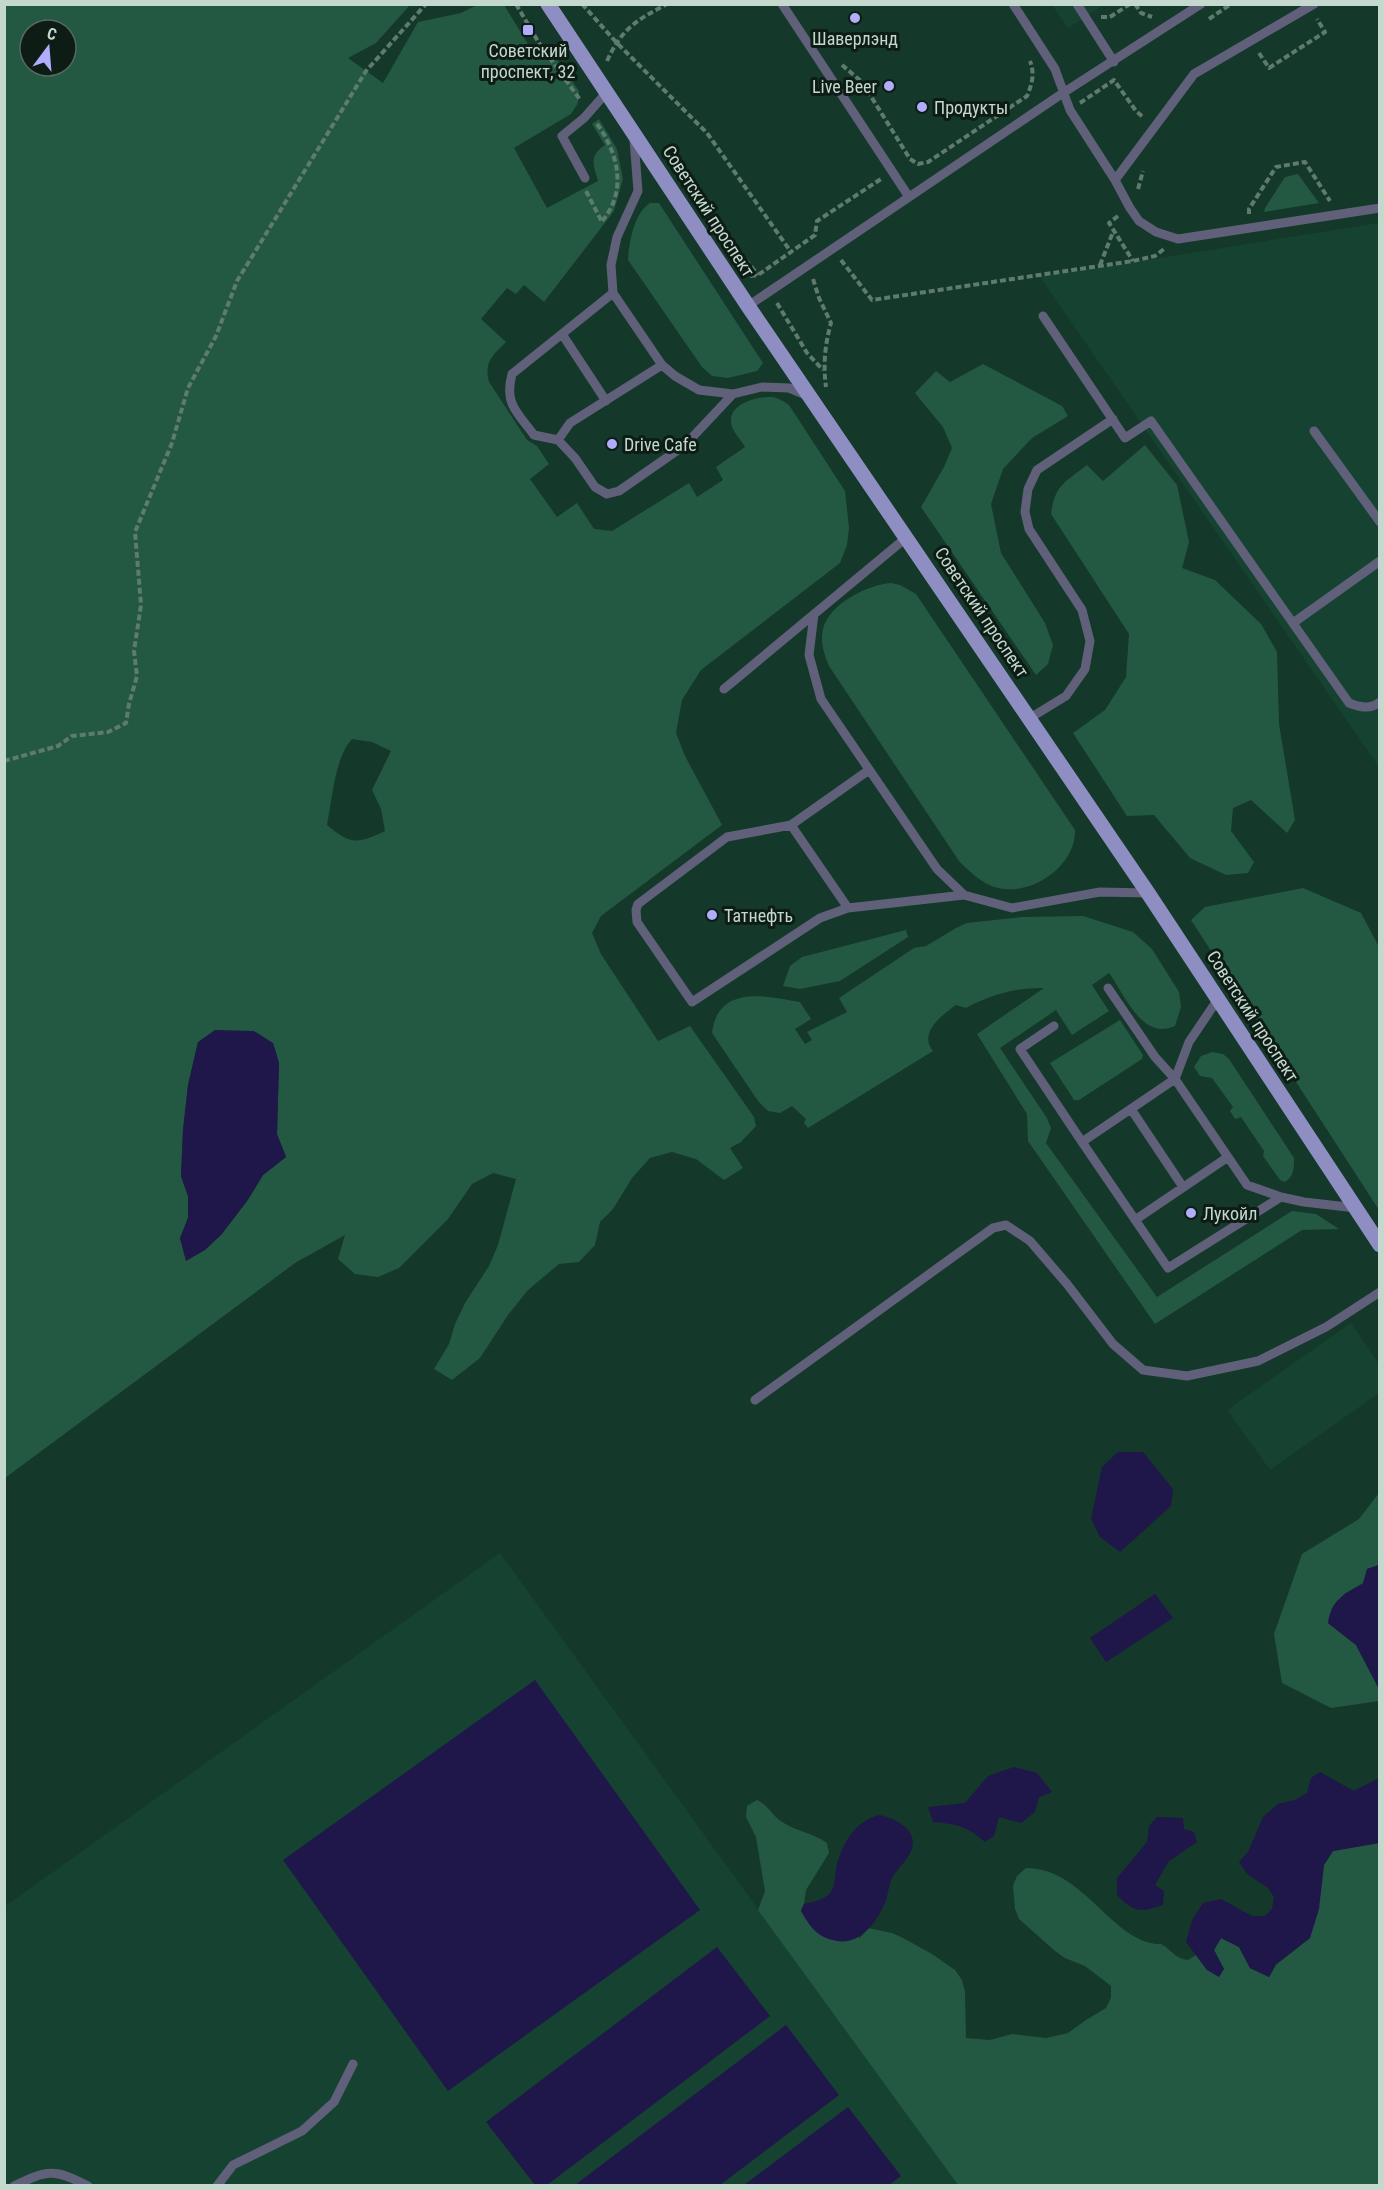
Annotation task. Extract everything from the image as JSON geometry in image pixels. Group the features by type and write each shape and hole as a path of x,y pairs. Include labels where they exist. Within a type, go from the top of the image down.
{"main road":[{"name":"Советский проспект","path":"548,4 748,306 1148,893 1380,1245"}],"lane":[{"path":"782,4 909,197"},
{"path":"1013,4 1055,69 1070,110 1115,180 1130,208 1140,221 1156,232 1179,239 1380,208"},
{"path":"1077,4 1114,62"},
{"path":"748,306 1063,93 1201,4"},
{"path":"1115,180 1194,74 1314,9"},
{"path":"585,178 562,136 584,118 607,92"},
{"path":"628,124 634,138 638,191 617,237 611,264 613,293 662,365 675,376 699,390 733,394 762,387 789,388 812,397"},
{"path":"613,293 512,374 508,389 510,402 534,435 558,440 575,458 595,487 607,494 619,491 685,445 733,394"},
{"path":"1043,316 1125,438 1151,421 1349,703 1360,707 1374,706 1380,702"},
{"path":"562,334 606,401"},
{"path":"558,440 570,423 662,365"},
{"path":"1029,718 1066,696 1085,669 1090,641 1082,610 1029,529 1025,512 1028,489 1037,470 1113,419"},
{"path":"1314,431 1380,522"},
{"path":"724,689 907,537"},
{"path":"1293,623 1380,561"},
{"path":"814,614 809,655 821,699 937,869 964,895"},
{"path":"870,770 790,825 728,837 638,904 637,922 692,1002 820,918 848,908 964,895 1012,908 1100,892 1148,893"},
{"path":"790,825 848,908"},
{"path":"1108,988 1155,1057 1175,1079 1247,1185 1305,1203 1356,1208"},
{"path":"1082,1142 1175,1079 1190,1042 1218,999"},
{"path":"1054,1026 1020,1049 1168,1268 1281,1197"},
{"path":"1131,1109 1183,1187"},
{"path":"1135,1220 1228,1156"},
{"path":"755,1400 993,1228 1006,1226 1030,1241 1067,1284 1113,1344 1143,1370 1187,1376 1258,1361 1326,1327 1380,1292"},
{"path":"217,2186 233,2165 302,2131 334,2102 353,2064"},
{"path":"14,2186 43,2172 69,2175 88,2186"}],"path":[{"path":"4,761 58,746 72,736 108,732 126,723 137,676 134,651 141,605 135,532 172,443 188,388 216,336 237,281 366,71 426,4"},
{"path":"516,4 539,43"},
{"path":"582,4 616,42 706,133 791,252"},
{"path":"607,61 616,42 638,20 667,4"},
{"path":"1088,22 1098,16 1110,17 1130,4"},
{"path":"1135,4 1141,13 1150,17 1161,16"},
{"path":"1249,56 1257,50 1269,68 1325,32 1314,9"},
{"path":"841,64 862,82 910,159 918,164 928,162 1027,96 1034,71 1027,53"},
{"path":"1070,110 1114,80 1136,111 1155,126"},
{"path":"731,280 758,275 815,235 817,221 910,159"},
{"path":"1258,216 1248,218 1250,209 1276,167 1305,162 1332,204 1322,206"},
{"path":"1140,194 1138,189 1141,173 1148,164"},
{"path":"585,178 584,188 604,225 617,237"},
{"path":"1100,265 1114,231"},
{"path":"832,266 842,259 872,300 1155,256 1179,239"},
{"path":"804,285 813,279 831,323 826,339 824,370 827,395 826,419"},
{"path":"762,324 777,303 786,297"},
{"path":"777,303 807,353 824,370"}],"shaded area":[{"path":"5,5 410,5 376,43 348,58 383,83 418,22 461,13 477,5 504,5 534,54 555,56 579,91 578,103 571,114 514,148 547,208 598,181 594,157 605,145 592,124 599,119 617,149 623,179 614,211 544,302 524,285 516,294 507,288 481,319 506,342 488,364 489,382 527,440 537,446 549,464 530,479 557,517 577,503 594,529 612,531 689,483 697,497 723,480 716,467 745,447 731,425 734,410 745,402 772,397 789,405 845,491 849,528 847,545 840,563 701,670 682,700 676,733 685,756 722,825 601,916 592,933 601,954 658,1041 690,1026 754,1117 756,1126 741,1142 730,1148 743,1168 724,1180 696,1159 672,1152 650,1158 632,1178 613,1209 600,1222 595,1245 579,1262 559,1264 528,1290 508,1315 480,1358 452,1380 434,1369 449,1344 465,1303 489,1266 498,1245 516,1179 493,1173 472,1184 448,1219 399,1268 378,1277 355,1274 338,1259 345,1235 295,1263 5,1478","holes":["352,739 372,742 391,751 372,790 381,809 385,831 361,840 342,836 327,825 338,768 346,747","198,1042 273,1043 279,1063 277,1135 286,1157 263,1175 247,1201 221,1235 186,1260 180,1238 188,1218 188,1196 181,1176 183,1130 188,1085"]},
{"path":"1052,5 1104,5 1068,28"},
{"path":"1298,174 1319,203 1264,212 1285,177"},
{"path":"650,203 659,203 763,363 757,371 728,378 712,376 702,367 628,260 636,221"},
{"path":"1379,223 1379,767 1040,277"},
{"path":"983,364 1062,406 1068,416 1032,438 1003,469 991,504 1001,553 1045,623 1053,645 1048,664 1036,675 921,507 952,448 943,427 915,393 936,371 950,382"},
{"path":"1145,445 1177,485 1189,542 1182,568 1215,580 1261,624 1277,652 1279,724 1295,820 1287,833 1251,800 1233,808 1231,831 1254,862 1248,873 1226,875 1190,858 1154,815 1127,816 1073,733 1105,710 1126,677 1129,634 1051,514 1053,504 1062,485 1087,465 1103,481"},
{"path":"891,583 916,594 1075,830 1068,855 1050,876 1038,883 1011,889 998,888 982,881 959,861 829,666 822,639 827,620 850,597"},
{"path":"1303,888 1361,913 1379,947 1379,1210 1191,920 1205,907"},
{"path":"1083,916 1133,932 1152,949 1179,992 1181,1007 1175,1026 1163,1029 1144,1022 1128,1003 1109,973 1092,985 1109,1011 1072,1035 1056,1010 1000,1048 1047,1118 1051,1128 1046,1143 1157,1297 1292,1211 1316,1214 1339,1229 1302,1230 1155,1324 1028,1141 1027,1114 977,1034 1044,988 1004,993 966,1008 956,1005 939,1019 930,1031 928,1038 933,1051 808,1128 804,1123 806,1119 792,1106 780,1113 768,1111 758,1101 712,1033 716,1017 734,1000 759,996 773,997 800,1002 811,1019 795,1029 805,1044 812,1040 807,1032 847,1012 839,998 914,948 926,946 956,928 967,923 1022,917"},
{"path":"906,930 908,937 840,981 800,989 783,986 790,966 802,957"},
{"path":"1120,1020 1143,1055 1142,1059 1079,1100 1074,1100 1050,1063"},
{"path":"215,1030 254,1031 273,1043 279,1063 277,1134 286,1157 263,1175 247,1201 221,1235 205,1250 186,1261 180,1238 188,1218 188,1196 181,1176 188,1085 198,1042"},
{"path":"1212,1052 1223,1054 1229,1059 1294,1158 1292,1174 1285,1182 1280,1180 1263,1156 1264,1151 1241,1117 1235,1119 1230,1111 1233,1107 1212,1078 1200,1076 1194,1067 1201,1056"},
{"path":"1351,1323 1379,1364 1379,1393 1270,1470 1227,1410"},
{"path":"1118,1452 1143,1452 1173,1489 1171,1506 1120,1552 1100,1537 1091,1519 1102,1467"},
{"path":"1379,1493 1379,1565 1367,1569 1363,1583 1344,1594 1328,1623 1356,1645 1379,1689 1379,1701 1331,1708 1282,1683 1274,1634 1302,1554 1359,1519"},
{"path":"500,1553 958,2185 5,2185 4,1907"},
{"path":"1380,1565 1379,1689 1356,1645 1328,1623 1335,1603 1363,1584 1367,1569"},
{"path":"1155,1594 1173,1618 1106,1662 1090,1638"},
{"path":"535,1680 700,1910 448,2091 283,1860"},
{"path":"1014,1767 1037,1773 1052,1792 1039,1797 1035,1812 1021,1823 999,1817 994,1836 985,1842 973,1832 961,1827 933,1822 928,1807 965,1803 988,1776"},
{"path":"1320,1772 1354,1791 1379,1778 1379,1843 1333,1851 1324,1865 1319,1909 1310,1938 1276,1964 1269,1977 1250,1968 1239,1947 1221,1938 1214,1950 1224,1969 1219,1977 1207,1970 1186,1942 1192,1920 1203,1903 1221,1899 1252,1916 1265,1916 1272,1909 1274,1897 1268,1888 1247,1874 1239,1862 1248,1852 1263,1817 1278,1804 1295,1800 1307,1793 1311,1778"},
{"path":"757,1800 782,1822 827,1843 829,1853 806,1890 801,1910 860,1938 868,1928 892,1933 932,1954 955,1970 962,1980 965,1992 966,2038 990,2040 1012,2034 1046,2038 1068,2033 1106,2008 1111,1998 1111,1986 1085,1966 1055,1951 1019,1919 1015,1909 1013,1886 1017,1876 1026,1868 1056,1875 1082,1892 1130,1934 1146,1942 1161,1944 1183,1959 1188,1960 1196,1955 1207,1970 1224,1969 1214,1950 1221,1938 1239,1947 1250,1968 1269,1977 1276,1965 1310,1938 1324,1865 1333,1851 1379,1843 1379,2185 958,2185 758,1910 765,1891 756,1837 746,1817 747,1806"},
{"path":"880,1815 891,1818 910,1832 913,1843 910,1853 892,1878 883,1908 867,1930 854,1939 830,1940 811,1927 801,1911 804,1904 822,1899 830,1893 834,1886 838,1861 848,1838 858,1826"},
{"path":"1157,1817 1183,1818 1184,1829 1194,1832 1197,1842 1168,1862 1155,1885 1164,1891 1163,1905 1143,1910 1133,1908 1117,1895 1117,1878 1147,1842 1149,1826"},
{"path":"717,1947 770,2016 547,2185 535,2185 486,2122"},
{"path":"786,2025 839,2095 720,2185 575,2185"},
{"path":"848,2107 901,2176 889,2185 744,2185"}],"place":[{"name":"Шаверлэнд","path":"855,18"},
{"name":"Советский проспект, 32","path":"528,30"},
{"name":"Live Beer","path":"889,86"},
{"name":"Продукты","path":"922,107"},
{"name":"Drive Cafe","path":"612,444"},
{"name":"Татнефть","path":"712,915"},
{"name":"Лукойл","path":"1191,1213"}]}
